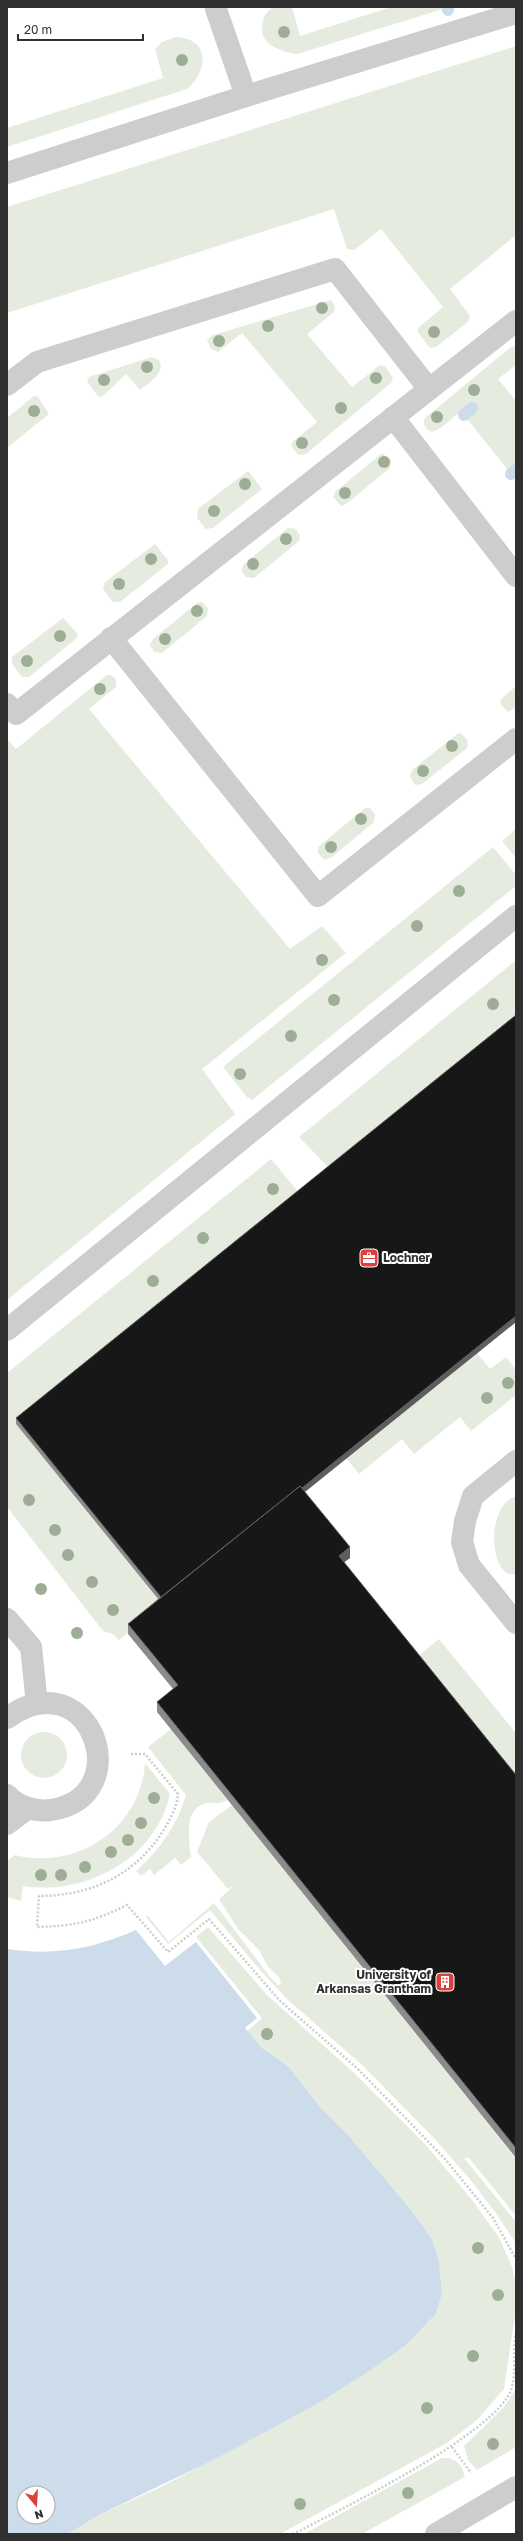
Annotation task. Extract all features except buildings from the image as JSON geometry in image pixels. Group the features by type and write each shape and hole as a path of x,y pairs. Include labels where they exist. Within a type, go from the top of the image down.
{"street":[{"path":"216,9 246,96"},
{"path":"7,173 246,96 516,14"},
{"path":"7,385 37,362 334,269 429,389"},
{"path":"7,704 16,714 516,320"},
{"path":"393,417 516,576"},
{"path":"112,638 318,896 516,739"},
{"path":"7,1330 516,916"},
{"path":"516,1461 473,1496 465,1521 462,1542 469,1565 516,1623"},
{"path":"7,1619 31,1647 37,1704"},
{"path":"7,1718 19,1709 37,1704 54,1704 72,1710 86,1721 95,1736 99,1753 97,1770 90,1787 78,1799 62,1808 45,1811 28,1808 12,1800 7,1795"},
{"path":"7,1824 28,1808"},
{"path":"436,2534 516,2487"}],"path":[{"path":"99,1753 145,1754 178,1794 178,1802 157,1840 138,1863 116,1878 84,1891 60,1896 39,1896 37,1927 69,1926 96,1920 127,1906 168,1952 209,1919 280,2001 358,2069 446,2160 493,2218 516,2259"},
{"path":"293,2534 452,2447 488,2417 504,2402 511,2390 516,2333"},
{"path":"452,2447 471,2473"}],"shaded area":[{"path":"274,7 292,7 300,36 391,7 442,7 443,9 297,54 284,51 271,45 266,41 263,35 262,29 264,17 268,11"},
{"path":"176,37 187,39 195,43 200,50 202,57 202,65 199,74 187,89 7,147 7,128 163,78 155,49 162,42"},
{"path":"516,46 516,235 450,289 470,316 468,322 436,347 430,348 417,331 419,327 443,307 381,229 354,250 347,249 334,209 7,313 7,207"},
{"path":"331,300 335,306 334,312 307,334 352,387 380,365 385,366 393,378 391,383 306,454 298,455 292,447 292,442 317,422 242,333 218,352 211,349 207,340 213,335"},
{"path":"516,346 516,365 498,379 516,401 516,466 508,470 467,419 471,412 471,407 432,432 426,428 424,422 426,417 511,347"},
{"path":"152,357 159,360 161,365 160,369 156,377 140,390 126,374 104,395 99,397 87,382 89,377"},
{"path":"34,396 38,397 49,414 7,448 7,418"},
{"path":"382,453 391,460 390,468 346,504 341,506 333,497 336,491"},
{"path":"248,471 262,489 213,528 206,529 197,518 198,509"},
{"path":"288,528 296,529 300,536 299,541 254,578 246,577 241,570 244,564"},
{"path":"155,544 168,560 168,564 120,602 113,602 103,589 105,582"},
{"path":"202,602 208,608 207,616 162,653 154,652 150,645 153,639 197,603"},
{"path":"63,618 77,633 78,637 29,677 22,677 12,664 12,657"},
{"path":"107,675 111,675 116,679 116,687 89,709 290,949 322,926 346,953 202,1069 235,1114 7,1300 7,739 16,749"},
{"path":"516,686 516,707 508,712 502,706 500,700"},
{"path":"461,733 468,741 467,748 422,784 415,785 410,776 412,770 457,734"},
{"path":"365,808 370,808 375,814 374,822 332,857 324,860 318,853 318,847"},
{"path":"516,829 516,858 502,841"},
{"path":"493,847 516,875 516,886 252,1100 247,1097 223,1067"},
{"path":"516,960 516,1021 331,1170 299,1137"},
{"path":"271,1159 301,1195 16,1424 163,1606 119,1640 113,1634 103,1631 7,1507 7,1373"},
{"path":"477,1353 490,1369 506,1357 516,1370 516,1395 471,1431 460,1417 414,1454 402,1439 359,1474 346,1458"},
{"path":"516,1496 516,1574 507,1573 501,1566 496,1555 494,1541 495,1527 499,1513 506,1503"},
{"path":"439,1639 516,1733 516,1786 414,1660"},
{"path":"171,1729 227,1800 219,1803 207,1803 199,1806 194,1811 189,1826 191,1857 181,1865 175,1858 154,1875 150,1869 141,1876 136,1871 153,1854 173,1827 186,1795 148,1747"},
{"path":"44,1732 57,1736 63,1742 67,1755 63,1768 57,1774 44,1778 31,1774 25,1768 21,1755 25,1742 31,1736"},
{"path":"145,1763 170,1794 162,1817 150,1837 134,1854 114,1868 93,1878 70,1885 47,1888 23,1886 21,1901 7,1897 7,1861 15,1855 38,1858 61,1857 82,1850 102,1839 118,1825 132,1807 141,1786"},
{"path":"232,1805 516,2159 516,2216 469,2158 464,2158 516,2222 516,2244 498,2216 473,2183 433,2137 362,2065 288,2000 260,1970 210,1910 168,1944 146,1917 148,1916 169,1942 214,1903 271,1978 278,1985 281,1984 279,1977 268,1967 259,1950 238,1929 219,1899 235,1885 228,1889 197,1852 209,1822"},
{"path":"208,1927 267,1995 352,2071 426,2145 472,2200 500,2239 512,2267 516,2284 516,2309 504,2389 477,2420 447,2443 280,2534 68,2534 99,2515 159,2488 317,2404 405,2346 436,2314 442,2294 432,2239 411,2210 349,2136 321,2108 288,2066 262,2048 247,2031 262,2018 196,1937"},
{"path":"516,2388 516,2447 477,2470 468,2460 464,2446 504,2407"},
{"path":"442,2458 455,2460 458,2462 465,2477 362,2534 304,2534"}],"water":[{"path":"136,1930 165,1966 196,1942 257,2018 245,2028 262,2048 288,2066 321,2108 349,2136 411,2210 432,2239 439,2263 442,2294 436,2314 405,2346 317,2404 217,2458 99,2515 68,2534 7,2534 7,1949 41,1952 57,1951 104,1942"}],"waterway":[{"path":"464,415 472,408"},
{"path":"511,474 516,470"}],"place":[{"name":"Lochner","path":"369,1258"},
{"name":"University of Arkansas Grantham","path":"445,1982"}]}
